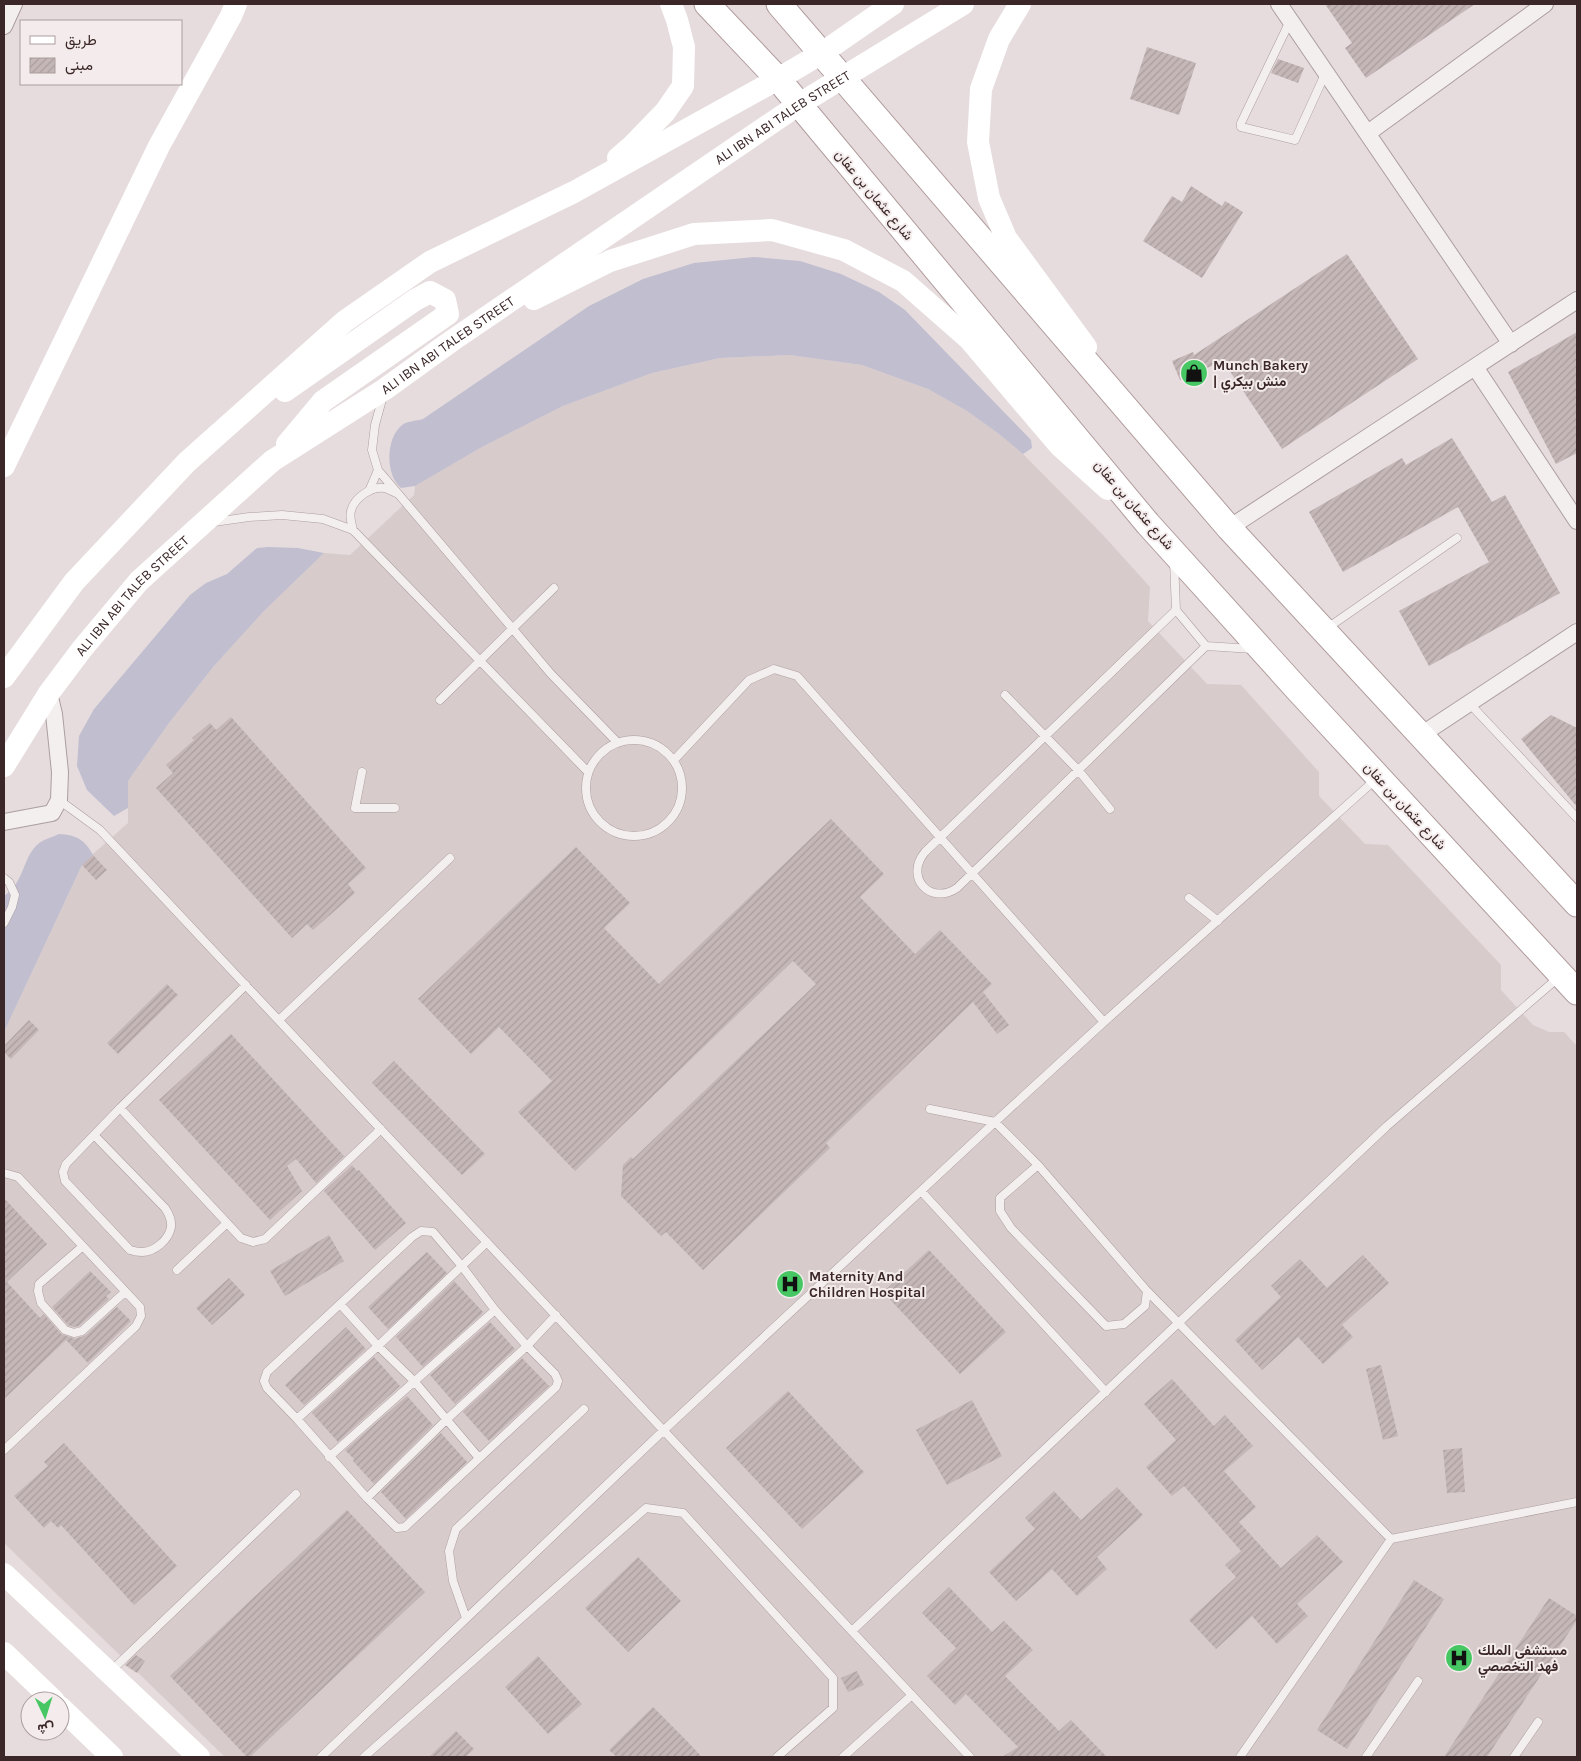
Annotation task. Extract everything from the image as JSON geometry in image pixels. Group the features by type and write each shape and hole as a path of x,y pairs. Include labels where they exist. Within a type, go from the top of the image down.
{"main road":[{"name":"شارع عثمان بن عفان","path":"707,4 778,79 1148,524 1569,984"},
{"path":"779,4 1229,528 1577,904"}],"street":[{"path":"4,26 14,4"},
{"path":"4,466 159,146 236,4"},
{"path":"574,192 633,145 665,112 683,86 684,48 678,20 671,4"},
{"path":"4,677 74,582 188,462 345,321 430,262 574,192 778,79 822,53 893,4"},
{"name":"ALI IBN ABI TALEB STREET","path":"4,766 49,693 82,649 139,581 205,524 272,462 385,389 453,340 798,105 963,4"},
{"path":"1020,4 999,39 981,89 978,142 988,198 1006,238 1059,308 1126,404 1229,528 1577,300"},
{"path":"1279,4 1511,344"},
{"path":"1368,133 1545,4"},
{"path":"453,340 610,261 694,234 772,230 844,250 903,282 969,340 1059,445 1148,524"},
{"path":"188,462 415,300 430,292 445,300 448,314 323,401 272,462"},
{"path":"1475,367 1577,521"},
{"path":"1421,735 1577,632"},
{"path":"4,822 52,813 59,800 60,772 54,714 49,693"},
{"path":"4,1574 199,1757"},
{"path":"4,1653 44,1691"},
{"path":"70,1717 112,1757"}],"lane":[{"path":"1290,21 1241,122 1241,127 1295,140 1326,72"},
{"path":"385,389 375,425 372,450 378,470 551,674 618,743"},
{"path":"369,491 378,470"},
{"path":"353,530 350,519 351,509 357,499 369,491 384,488 398,494"},
{"path":"205,524 250,517 282,515 322,519 353,530 588,772"},
{"path":"1324,631 1457,538"},
{"path":"1173,552 1176,610 1206,646 1262,649"},
{"path":"440,700 554,588"},
{"path":"1176,610 920,858 917,866 917,875 920,883 933,893 942,895 950,893 972,875 1206,646"},
{"path":"674,760 749,680 774,668 797,676 1104,1022"},
{"path":"1005,695 1079,771 1110,809"},
{"path":"1470,703 1577,818"},
{"path":"638,739 656,744 668,752 674,760 680,769 684,789 678,810 666,826 653,833 636,837 618,834 602,825 587,802 585,784 591,764 611,745 638,739"},
{"path":"362,772 355,808 395,808"},
{"path":"321,1757 664,1430 995,1122 1104,1022 1379,777"},
{"path":"59,800 100,830 970,1757"},
{"path":"279,1020 450,858"},
{"path":"4,878 9,882 15,895 12,907 4,923"},
{"path":"1189,898 1218,921"},
{"path":"852,1631 1387,1126 1569,984"},
{"path":"94,1135 165,1208 170,1218 171,1228 165,1239 155,1248 143,1252 130,1250 65,1181 63,1172 66,1164 120,1108 246,985"},
{"path":"120,1108 227,1224 241,1238 253,1242 265,1239 381,1129"},
{"path":"930,1109 995,1122 1038,1165 1147,1291 1391,1539"},
{"path":"1038,1165 1000,1198 1000,1211 1012,1228 1106,1326 1124,1324 1145,1306 1147,1291"},
{"path":"4,1173 18,1177 140,1308 141,1316 136,1326 4,1450"},
{"path":"921,1192 1106,1392"},
{"path":"177,1270 227,1224"},
{"path":"421,1231 432,1232 462,1265 496,1310 527,1346 555,1374 558,1381 556,1387 405,1527 397,1528 367,1498 267,1388 264,1381 267,1372 340,1304 412,1237 421,1231"},
{"path":"297,1419 378,1346 487,1242"},
{"path":"83,1246 39,1284 38,1291 41,1302 66,1330 74,1333 82,1330 125,1292"},
{"path":"340,1304 378,1346 415,1382 479,1458"},
{"path":"329,1457 496,1310"},
{"path":"367,1498 446,1420 527,1346 556,1315"},
{"path":"466,1618 453,1581 450,1551 456,1529 584,1410"},
{"path":"109,1672 296,1494"},
{"path":"1240,1757 1391,1539 1577,1502"},
{"path":"364,1757 646,1508 682,1513 833,1678 833,1708 777,1757"},
{"path":"1366,1757 1418,1681"},
{"path":"843,1757 912,1695"},
{"path":"1514,1757 1538,1722"}],"shaded area":[{"path":"754,257 800,261 841,274 879,292 905,310 1031,440 1032,448 1023,454 967,411 928,389 862,365 790,355 720,358 652,373 563,406 482,447 415,486 401,488 396,482 390,466 390,448 392,439 403,424 423,419 589,306 643,279 694,263"},
{"name":"Maternity And Children Hospital","path":"790,355 862,365 928,389 967,411 1023,454 1103,535 1150,587 1148,621 1207,684 1241,685 1319,772 1319,796 1365,844 1388,845 1501,965 1501,990 1533,1025 1549,1032 1564,1032 1577,1046 1577,1757 225,1757 4,1543 4,1032 83,863 128,823 128,781 169,723 214,666 264,611 324,553 350,555 414,495 415,486 482,447 563,406 652,373 720,358"},
{"path":"257,548 298,548 324,553 264,611 214,666 169,723 128,781 128,808 114,816 87,790 77,766 79,736 94,709 190,595 206,583 227,574"},
{"path":"59,834 80,839 93,855 82,865 4,1032 4,896 16,884 29,856 38,844"}],"building":[{"path":"1325,4 1475,4 1366,78 1345,48 1352,43"},
{"path":"1147,47 1196,63 1179,115 1130,99"},
{"path":"1278,59 1304,68 1298,83 1271,73"},
{"path":"1191,186 1222,206 1225,201 1243,212 1202,278 1143,241 1172,196 1182,202"},
{"path":"1347,254 1418,359 1282,449 1223,361 1180,380 1172,361 1193,352 1194,355"},
{"path":"1577,332 1577,453 1556,464 1508,372"},
{"path":"1452,438 1492,502 1505,495 1560,593 1429,666 1399,611 1489,562 1458,507 1343,572 1309,512 1402,458 1406,465"},
{"path":"1551,715 1577,728 1577,807 1521,739"},
{"path":"231,717 366,868 348,884 355,893 313,930 307,924 292,938 156,788 173,773 166,765 194,740 192,738 210,723 216,730"},
{"path":"831,819 884,874 860,897 915,954 940,930 992,984 983,992 1009,1025 997,1034 973,1002 826,1143 830,1148 703,1270 666,1232 661,1236 621,1196 623,1165 631,1157 633,1159 816,984 793,961 575,1171 518,1112 552,1081 499,1027 471,1054 418,999 576,847 630,903 604,928 659,984"},
{"path":"93,855 107,870 96,880 82,865"},
{"path":"167,984 178,995 118,1054 107,1043"},
{"path":"29,1020 39,1030 11,1059 4,1052 4,1046"},
{"path":"231,1034 344,1156 316,1183 296,1159 287,1166 302,1191 270,1220 159,1100"},
{"path":"394,1061 485,1154 462,1175 372,1083"},
{"path":"352,1165 357,1171 359,1170 406,1223 375,1250 324,1191"},
{"path":"4,1198 47,1244 7,1282 40,1318 44,1314 61,1334 75,1339 86,1335 117,1307 131,1321 88,1363 66,1340 4,1399"},
{"path":"329,1235 344,1261 285,1296 270,1271"},
{"path":"929,1250 1006,1332 960,1374 883,1292"},
{"path":"427,1252 447,1273 388,1329 368,1307"},
{"path":"1363,1255 1389,1283 1342,1325 1353,1337 1323,1364 1298,1337 1262,1370 1235,1340 1281,1297 1271,1286 1300,1259 1327,1288"},
{"path":"90,1271 111,1292 106,1296 109,1299 79,1326 68,1325 52,1307"},
{"path":"229,1278 245,1295 212,1325 196,1308"},
{"path":"454,1281 483,1312 423,1367 396,1337"},
{"path":"490,1322 515,1349 455,1404 430,1375"},
{"path":"346,1327 366,1349 304,1405 285,1385"},
{"path":"374,1357 400,1386 338,1442 312,1413"},
{"path":"522,1358 549,1386 489,1441 463,1412"},
{"path":"1381,1365 1398,1436 1383,1440 1366,1369"},
{"path":"1172,1379 1214,1426 1225,1415 1253,1446 1224,1471 1256,1507 1239,1522 1281,1568 1317,1535 1343,1562 1297,1604 1308,1616 1277,1644 1252,1616 1216,1649 1189,1620 1236,1577 1225,1565 1241,1551 1184,1486 1172,1496 1146,1467 1176,1440 1144,1404"},
{"path":"788,1391 864,1472 802,1529 726,1448"},
{"path":"407,1396 433,1425 374,1484 345,1450"},
{"path":"972,1400 1002,1456 947,1485 916,1430"},
{"path":"441,1433 467,1462 406,1519 381,1492"},
{"path":"64,1443 177,1566 134,1605 61,1525 58,1528 51,1521 44,1528 14,1496 48,1466 44,1462"},
{"path":"1462,1448 1465,1492 1447,1493 1443,1450"},
{"path":"1117,1487 1143,1515 1097,1557 1107,1569 1077,1596 1052,1569 1016,1601 989,1572 1035,1529 1025,1518 1054,1491 1081,1520"},
{"path":"347,1510 425,1592 250,1757 247,1757 170,1676"},
{"path":"638,1557 681,1601 628,1652 585,1608"},
{"path":"1414,1580 1444,1599 1347,1749 1317,1730"},
{"path":"949,1587 992,1632 1004,1621 1033,1650 1005,1676 1059,1731 1071,1720 1107,1757 1002,1757 1018,1747 966,1694 955,1705 927,1676 956,1648 922,1613"},
{"path":"1549,1598 1577,1616 1577,1620 1487,1757 1444,1757"},
{"path":"136,1655 145,1661 137,1673 125,1665"},
{"path":"538,1656 582,1704 548,1734 505,1687"},
{"path":"857,1671 864,1685 848,1692 841,1678"},
{"path":"653,1707 702,1757 617,1757 609,1750"},
{"path":"456,1731 474,1749 466,1757 429,1757"}],"place":[{"name":"Munch Bakery | منش بيكري","path":"1194,373"},
{"name":"Maternity And Children Hospital","path":"790,1284"},
{"name":"مستشفى الملك فهد التخصصي","path":"1459,1658"}]}
